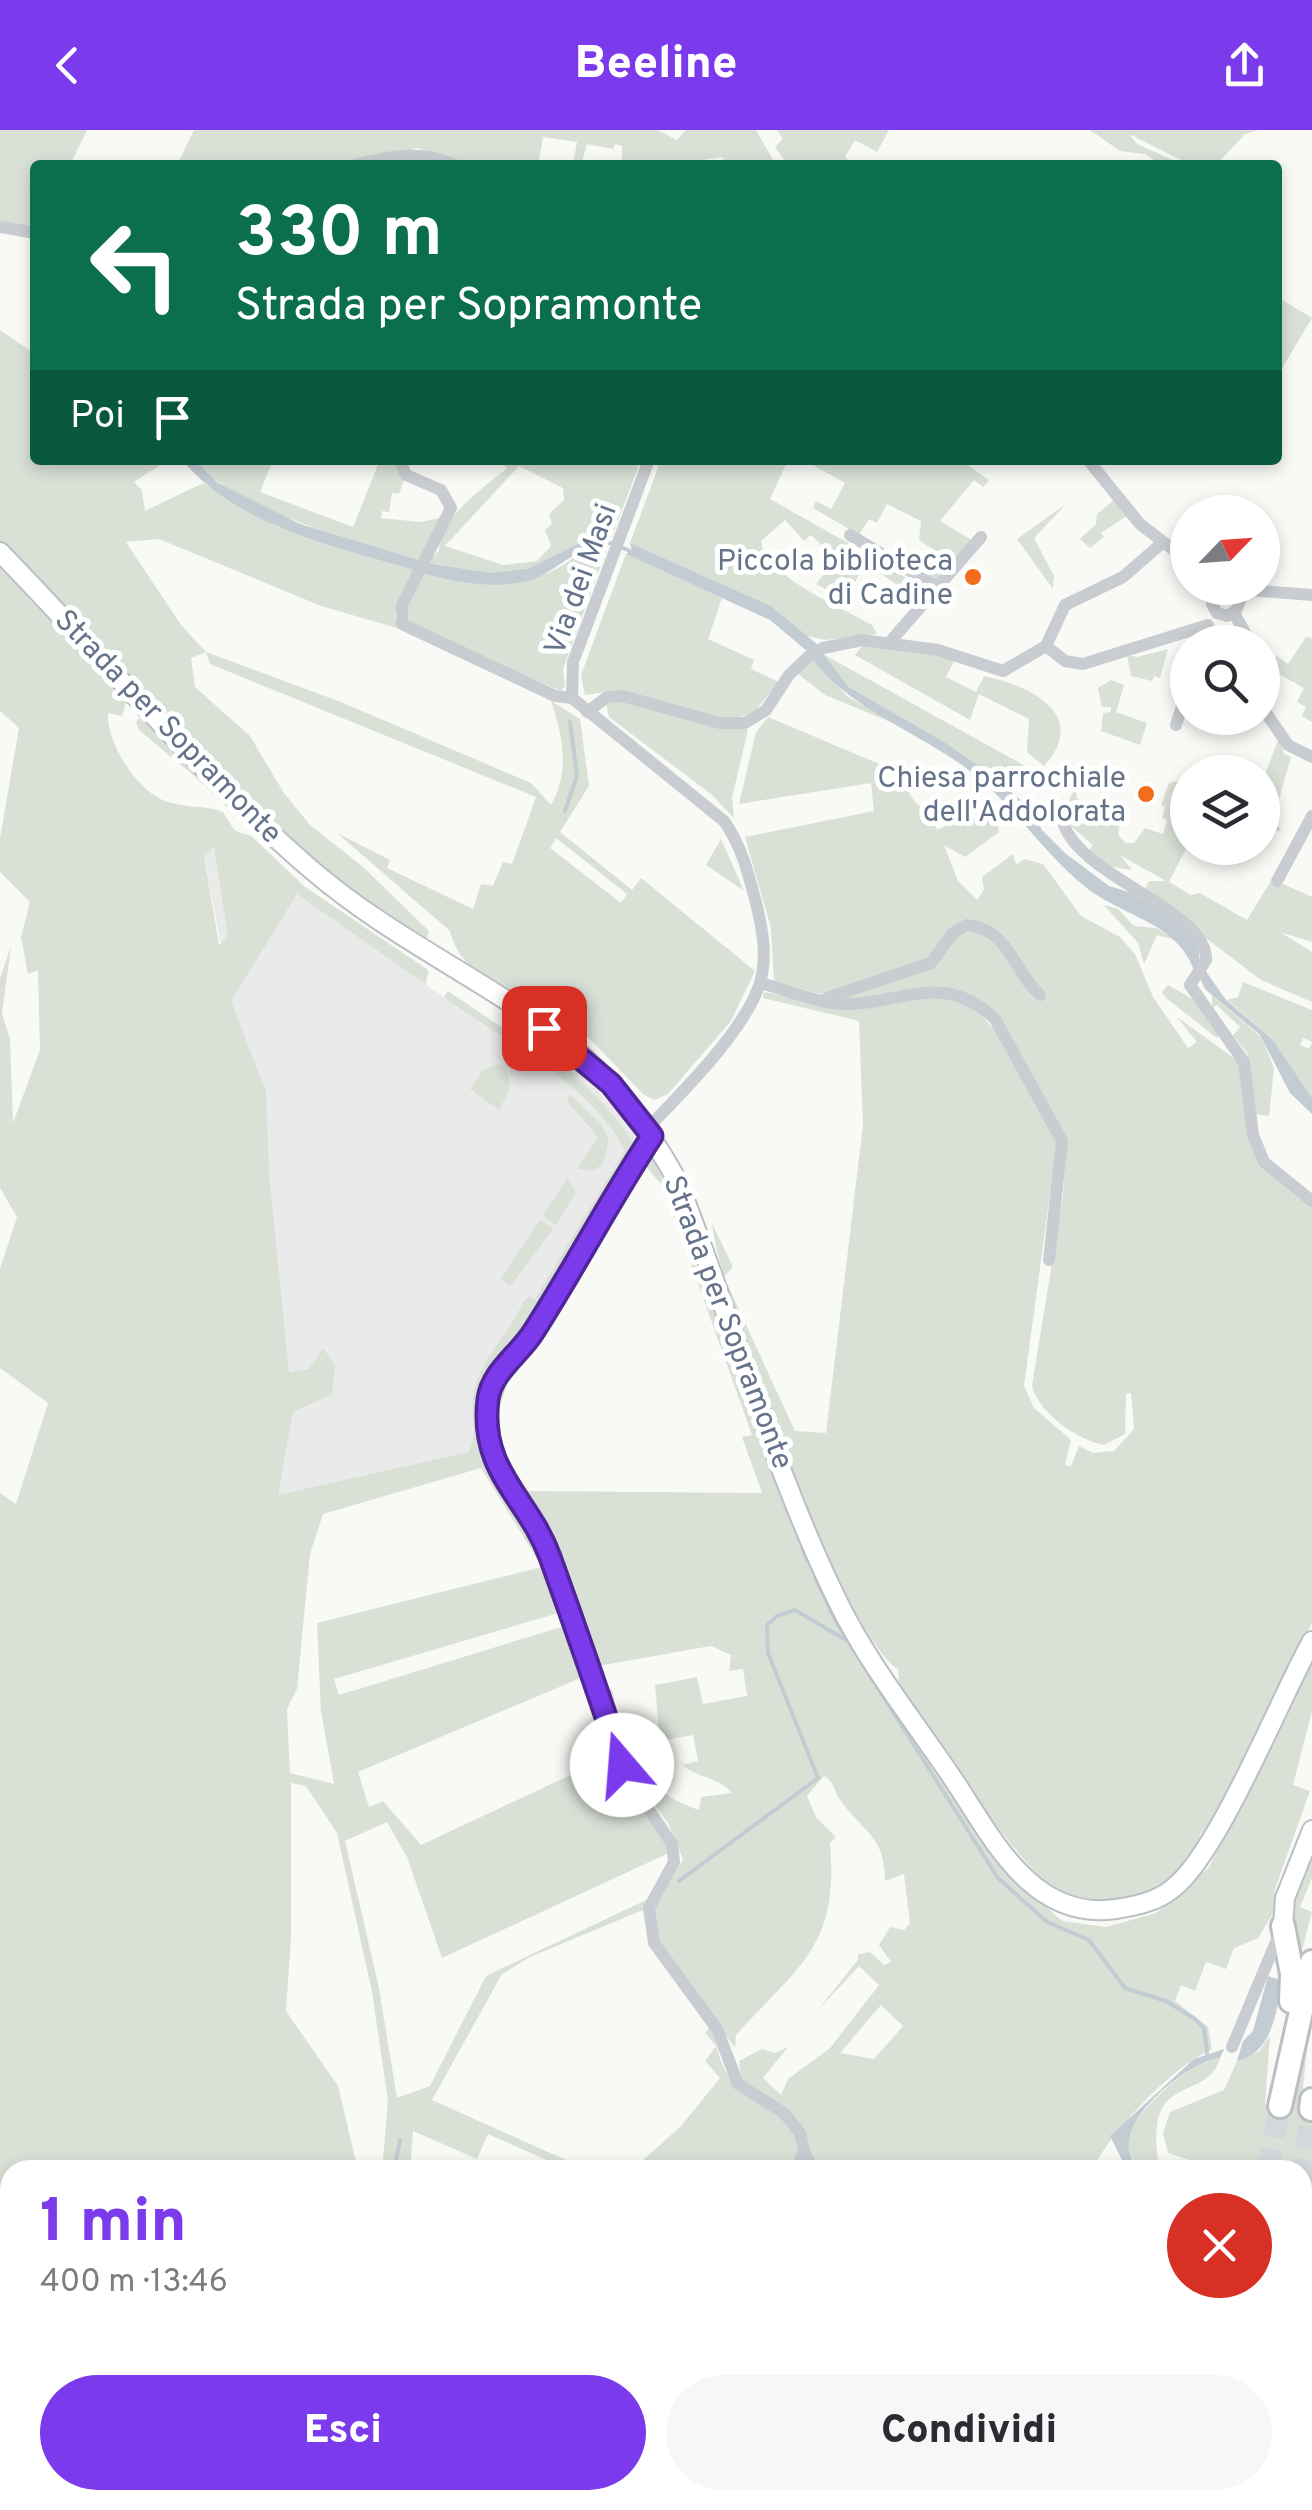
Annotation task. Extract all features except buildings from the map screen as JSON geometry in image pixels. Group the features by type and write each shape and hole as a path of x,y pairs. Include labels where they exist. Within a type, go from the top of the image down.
{"highway":[{"path":"1283,1926 1292,1974 1289,2048"},
{"path":"1280,2106 1289,2048 1312,1962"}],"main road":[{"name":"Strada per Sopramonte","path":"0,552 235,798 316,874 565,1042 611,1084 650,1133 678,1182 813,1546 841,1607 892,1692 1006,1857 1045,1896 1075,1909 1116,1909 1154,1900 1188,1875 1220,1823 1312,1640"},
{"path":"1283,1926 1285,1898 1312,1830"}],"street":[{"path":"381,160 413,154 436,160"},
{"path":"0,227 30,232"},
{"path":"402,465 406,475 428,481 450,501 451,514 420,567 400,612 406,629 555,696 572,698"},
{"name":"Via dei Masi","path":"647,465 574,662 572,698 714,810 733,834 762,926 760,982"},
{"path":"1092,465 1140,524 1170,548"},
{"path":"850,536 937,586"},
{"path":"890,643 981,537"},
{"path":"586,712 607,697 622,696 720,723 745,723 766,710 789,675 815,653 862,640 945,652 994,671 1007,670 1046,646 1065,605 1123,576 1162,542"},
{"path":"1280,592 1312,595"},
{"path":"1214,605 1217,613"},
{"path":"1234,613 1238,605"},
{"path":"1217,613 1234,613"},
{"path":"1208,625 1217,613"},
{"path":"1234,613 1241,625"},
{"path":"1046,646 1065,661 1083,664 1170,637"},
{"path":"1280,733 1288,745 1312,758"},
{"path":"1277,881 1312,816"},
{"path":"1064,825 1080,854 1189,928 1206,953 1190,982 1192,991 1244,1062 1258,1152 1271,1169 1312,1201"},
{"path":"824,999 931,963 953,933 968,925 988,930 1001,940 1040,995"},
{"path":"808,2160 795,2124 738,2084 718,2029 654,1943 649,1908 674,1862 672,1844 628,1779 548,1553 498,1470 488,1444 492,1384 532,1335 650,1133 720,1045 760,982 854,1004 917,992 946,993 979,1005 995,1019 1062,1141 1049,1260"},
{"path":"1232,2048 1283,1926"},
{"path":"800,2160 804,2151"}],"shaded area":[{"path":"0,130 87,130 72,160 30,160 30,226 0,223"},
{"path":"194,130 657,130 677,140 686,130 756,130 773,160 622,160 622,146 615,144 613,149 587,144 582,160 574,160 577,142 543,137 539,160 450,160 418,148 359,160 179,160"},
{"path":"777,130 889,130 877,152 855,140 845,157 848,160 784,160 775,147 783,139"},
{"path":"1090,130 1258,130 1245,134 1221,160 1181,160 1129,134 1137,144 1173,160 1154,160 1145,154 1120,151"},
{"path":"1282,300 1312,318 1282,368"},
{"path":"0,330 30,351 30,465 160,465 134,482 142,490 145,511 203,483 278,527 415,570 395,615 397,628 321,606 159,539 126,542 181,625 206,652 191,658 195,687 250,736 284,793 310,825 362,866 429,931 427,938 327,873 268,820 0,541"},
{"path":"187,465 199,465 218,483 300,524 419,560 415,570 289,531 231,502"},
{"path":"199,465 271,465 260,492 353,527 378,465 398,465 404,480 399,494 392,493 389,512 382,511 381,518 421,522 445,517 419,560 298,522 266,509 212,478"},
{"path":"504,465 639,465 612,536 584,542 541,565 513,573 468,572 425,563 439,551 441,538 454,515 507,468","holes":["519,466 563,488 564,500 549,514 552,524 545,530 551,546 537,561 503,565 445,546"]},
{"path":"659,465 786,465 770,499 848,543 844,554 864,564 869,556 906,578 901,587 872,568 862,568 846,600 816,584 827,570 822,563 831,554 811,535 804,541 785,520 761,541 765,554 790,578 872,625 877,634 825,640 807,636 771,606 630,543"},
{"path":"813,465 967,465 989,480 983,487 974,480 940,521 972,540 936,580 926,574 940,554 919,540 921,521 887,504 877,523 869,519 859,535 813,508 816,501 831,509 845,483"},
{"path":"1115,499 1127,516 1101,533 1104,537 1090,548 1080,539 1096,524 1097,514"},
{"path":"1066,504 1034,538 1054,576 1053,589 1017,539"},
{"path":"598,534 612,536 608,546 578,553 540,576 518,583 476,584 421,573 425,563 490,573 528,569"},
{"path":"630,543 771,606 818,645 807,651 770,620 626,554 632,550"},
{"path":"603,544 608,546 563,669 565,686 561,691 410,627 405,614 421,573 471,582 522,581 539,577"},
{"path":"626,554 722,598 708,639 754,660 751,669 779,682 753,713 728,720 619,690 585,695 581,675"},
{"path":"0,564 127,700 122,716 108,713 109,725 118,752 146,789 168,802 223,812 235,831 251,836 305,887 428,970 425,984 297,894 231,1001 266,1092 269,1172 289,1372 309,1369 323,1348 335,1365 332,1394 293,1412 278,1495 469,1452 473,1395 484,1365 523,1302 529,1296 535,1299 625,1150 610,1126 569,1084 449,1001 444,997 448,991 529,1046 538,1045 552,1056 604,1105 636,1147 539,1315 532,1311 526,1321 532,1326 486,1387 483,1443 549,1566 562,1612 334,1679 339,1695 568,1625 590,1674 358,1772 369,1807 383,1801 421,1845 613,1755 631,1795 671,1852 442,1958 407,1857 387,1822 345,1841 379,1988 397,2098 430,2086 486,1976 648,1899 643,1910 530,1957 502,1974 432,2100 566,2160 546,2160 488,2134 477,2159 413,2131 411,2160 383,2160 388,2101 372,1992 337,1833 306,1786 291,1783 291,1938 286,2011 338,2086 356,2160 0,2160 0,1493 16,1504 48,1403 0,1368 0,1269 17,1217 0,1188 0,978 11,946 2,1014 10,1039 13,1123 40,1050 38,970 28,974 21,937 30,902 0,872 0,838 19,728 0,711","holes":["214,847 228,936 219,945 204,855","481,1468 542,1567 317,1623 321,1711 334,1784 290,1773 287,1709 297,1689 310,1554 323,1514"]},
{"path":"1306,637 1312,638 1312,722 1302,716 1306,707 1297,702 1304,688 1280,675 1280,658 1288,664"},
{"path":"864,643 915,649 954,661 946,677 976,692 984,676 1035,695 1057,717 1061,731 1057,748 1044,766 1027,752 1029,719 979,694 970,720 855,655"},
{"path":"1168,649 1160,678 1154,676 1152,681 1131,676 1127,655 1137,657"},
{"path":"206,652 341,702 531,783 551,805 561,780 563,754 551,701 580,719 589,786 560,832 632,890 641,878 755,971 731,1021 668,1094 654,1100 643,1094 584,1033 528,1002 525,1006 480,975 461,956 450,931 337,833 390,860 387,868 473,909 481,884 493,886 503,862 512,864 536,797 210,664","holes":["556,838 627,894 621,903 550,848"]},
{"path":"823,654 1027,767 1009,790 946,743 849,687"},
{"path":"823,654 849,687 946,743 992,776 1029,807 1042,830 1065,853 1109,886 1129,892 1177,921 1198,946 1200,964 1194,970 1186,954 1163,931 1088,889 981,780 830,679 813,660"},
{"path":"813,660 848,697 905,728 825,695 798,674"},
{"path":"1111,680 1124,685 1116,712 1147,723 1140,745 1101,731 1103,713 1111,712 1111,707 1102,707 1098,688"},
{"path":"620,700 748,729 732,798 734,818 711,794 609,717 606,704"},
{"path":"141,716 147,717 217,795 139,730 136,722"},
{"path":"768,717 884,766 876,773 879,780 907,787 937,830 971,814 977,821 976,813 998,821 999,832 965,857 944,845 958,881 977,900 984,890 982,877 1013,854 1016,865 1024,859 1043,864 1081,916 1120,937 1135,954 1153,997 1188,1048 1197,1042 1177,1017 1238,1061 1250,1135 1260,1165 1312,1204 1312,1623 1208,1829 1202,1832 1187,1865 1169,1881 1154,1890 1118,1899 1081,1898 1064,1893 1036,1874 968,1787 905,1697 898,1669 875,1644 847,1596 787,1461 725,1279 795,1431 826,1433 863,1125 859,1021 763,998 764,992 858,1010 903,999 946,997 971,1004 1003,1039 1057,1142 1024,1386 1034,1408 1071,1440 1065,1465 1071,1466 1079,1446 1093,1453 1114,1451 1134,1429 1131,1393 1126,1394 1125,1434 1104,1445 1060,1424 1042,1406 1032,1386 1063,1195 1067,1138 992,1009 950,990 914,990 838,1000 930,967 957,937 972,930 972,922 951,929 934,956 912,968 821,994 774,982 771,928 745,837 874,811 871,783 739,804 756,732"},
{"path":"1279,738 1284,754 1291,757 1280,796 1280,755 1272,755"},
{"path":"1169,783 1170,865 1178,865 1169,882 1191,895 1200,893 1247,920 1272,879 1312,897 1312,942 1280,932 1312,952 1312,1002 1261,980 1144,891 1149,881 1166,881 1120,855 1132,870 1112,867 1088,852 1093,845 1072,827 1063,812 1075,788 1077,799 1122,814 1118,834 1125,843 1134,843 1145,828 1163,834 1167,820 1162,818 1165,807 1161,805"},
{"path":"235,831 251,836 305,887 424,967 429,973 426,985 444,997 448,991 529,1046 543,1040 597,1089 640,1141 539,1315 486,1387 480,1451 278,1506 231,1002 204,854"},
{"path":"721,839 744,891 706,865"},
{"path":"1104,905 1118,909 1134,926 1156,928 1176,940 1157,935 1144,964 1138,943"},
{"path":"1205,970 1226,1000 1273,1040 1312,1098 1312,1114 1290,1093 1260,1035 1205,989 1199,976"},
{"path":"1243,982 1312,1010 1312,1042 1303,1038 1300,1045 1309,1049 1312,1043 1312,1098 1273,1040 1227,1000 1238,997"},
{"path":"1168,985 1191,998 1221,1032 1217,1038 1166,998 1162,992"},
{"path":"1212,995 1262,1038 1274,1068 1269,1116 1256,1114 1247,1053 1233,1035 1240,1027 1217,1005 1212,1008"},
{"path":"500,1064 510,1081 499,1110 470,1089 483,1070"},
{"path":"570,1095 601,1124 609,1140 603,1163 594,1171 577,1169 598,1137 567,1101"},
{"path":"652,1152 671,1186 809,1558 929,1760 1004,1869 1062,1921 1106,1927 1156,1913 1209,1867 1312,1656 1312,1711 1293,1785 1310,1791 1275,1889 1274,1912 1258,1938 1234,1948 1226,1969 1206,1962 1195,1991 1181,1985 1175,2001 1208,2027 1212,2050 1162,2084 1098,2160 813,2160 805,2136 741,2080 739,2061 762,2049 775,2053 788,2047 763,2078 781,2095 788,2079 830,2048 879,1985 859,1966 817,2011 858,1960 858,1954 870,1952 884,1965 891,1962 879,1945 890,1927 904,1930 910,1923 904,1874 885,1881 877,1844 824,1776 807,1796 816,1817 836,1837 830,1843 831,1878 821,1931 796,1970 736,2035 735,2048 659,1945 653,1912 683,1859 668,1823 627,1769 603,1691 612,1689 629,1748 648,1778 661,1791 699,1810 701,1797 732,1793 682,1765 698,1761 693,1735 660,1741 655,1685 697,1677 703,1704 747,1696 743,1669 729,1671 731,1655 711,1646 598,1666 567,1603 558,1572 563,1568 499,1465 492,1440 494,1391 646,1154","holes":["646,1166 664,1188 752,1435 742,1437 762,1493 525,1491 499,1465 499,1409 507,1384 550,1328","881,2005 903,2026 874,2059 840,2053"]},
{"path":"567,1179 576,1192 556,1225 543,1215"},
{"path":"540,1220 553,1229 510,1286 501,1278"},
{"path":"712,1223 733,1267 724,1277 720,1261"},
{"path":"1312,1853 1312,1878 1300,1907 1312,1912 1300,1958 1292,1907"},
{"path":"1268,1976 1283,1981 1271,2029 1259,2049 1237,2061 1243,2041 1253,2031"},
{"path":"1312,1997 1301,2108 1312,2109 1312,2160 1189,2160 1168,2153 1163,2133 1170,2112 1224,2090 1237,2061 1259,2051 1270,2036 1265,2104 1291,2107"},
{"path":"710,2027 730,2078 791,2124 797,2136 795,2160 643,2160 681,2126 720,2078 705,2061 716,2046 705,2033"},
{"path":"1224,2049 1220,2058 1186,2072 1150,2102 1129,2138 1134,2160 1122,2160 1110,2136 1194,2059"},
{"path":"1220,2058 1213,2072 1178,2093 1159,2116 1159,2160 1134,2160 1127,2151 1129,2138 1147,2108 1176,2080"}],"waterway":[{"path":"605,541 633,552"},
{"path":"565,811 577,776 570,722"},
{"path":"792,1519 807,1560"},
{"path":"815,1577 835,1620 998,1878 1047,1922 1089,1940 1125,1988 1166,2001 1195,2019 1204,2028 1207,2053"},
{"path":"679,1881 818,1778 768,1653 767,1625 777,1616 795,1610 846,1640"},
{"path":"396,2160 400,2140"}],"tunnel":[{"path":"1270,2160 1280,2106"},
{"path":"1305,2160 1311,2109"}],"place":[{"name":"Piccola biblioteca di Cadine","path":"973,577"},
{"name":"Chiesa parrochiale dell'Addolorata","path":"1146,794"}],"route":[{"path":"544,1028 611,1084 652,1136 532,1335 492,1384 488,1444 498,1470 548,1553 563,1603 596,1679 622,1765"}]}
